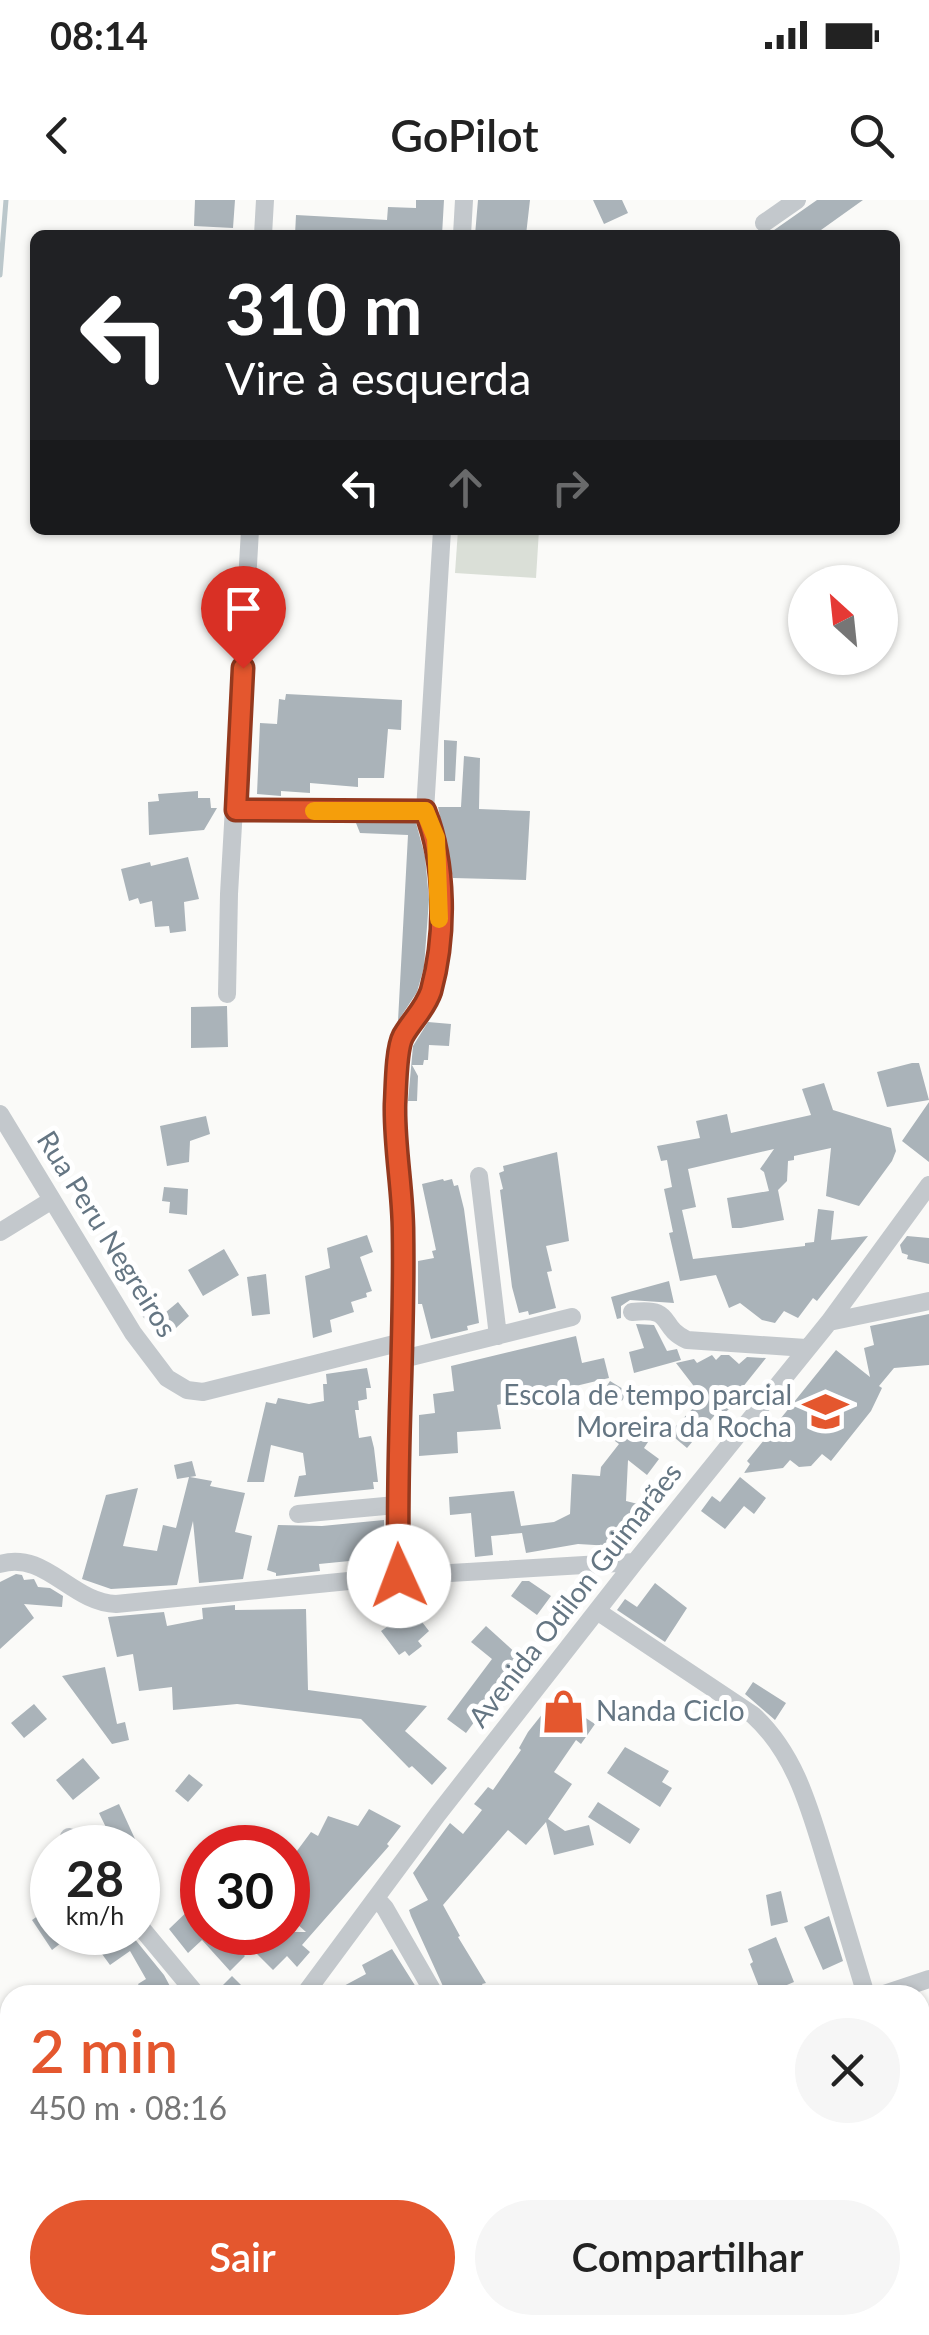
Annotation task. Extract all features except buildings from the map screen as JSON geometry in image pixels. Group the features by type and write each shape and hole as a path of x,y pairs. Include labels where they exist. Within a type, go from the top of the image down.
{"street":[{"path":"263,230 265,200"},
{"path":"462,230 464,200"},
{"path":"764,223 797,200"},
{"path":"228,994 229,894 250,535"},
{"path":"399,1576 396,1505 404,1230 395,1105 401,1042 425,1006 438,947 440,888 436,838 425,811 442,535"},
{"path":"236,810 425,811"},
{"name":"Rua Peru Negreiros","path":"0,1114 133,1333 178,1387 203,1392 402,1351 498,1336 572,1317"},
{"path":"480,1176 498,1336"},
{"name":"Avenida Odilon Guimarães","path":"311,1985 596,1610 828,1322 929,1185"},
{"path":"0,1232 52,1200"},
{"path":"828,1322 929,1301"},
{"path":"632,1312 653,1309 661,1313 676,1334 687,1340 806,1348"},
{"path":"298,1514 396,1505"},
{"path":"0,1564 19,1560 34,1564 79,1594 103,1604 399,1576 634,1562"},
{"path":"596,1610 767,1728 793,1768 808,1803 863,1985"},
{"path":"376,1898 386,1908 429,1985"},
{"path":"160,1950 189,1985"}],"shaded area":[{"path":"458,535 539,535 536,578 455,573"}],"waterway":[{"path":"0,275 6,200"}],"slow traffic":[{"path":"314,811 425,811 436,838 439,919"}],"place":[{"name":"Escola de tempo parcial Moreira da Rocha","path":"825,1411"},
{"name":"Nanda Ciclo","path":"563,1711"}],"route":[{"path":"243,668 236,810 425,811 436,838 440,888 432,988 401,1042 395,1105 404,1230 396,1505 399,1576"}]}
